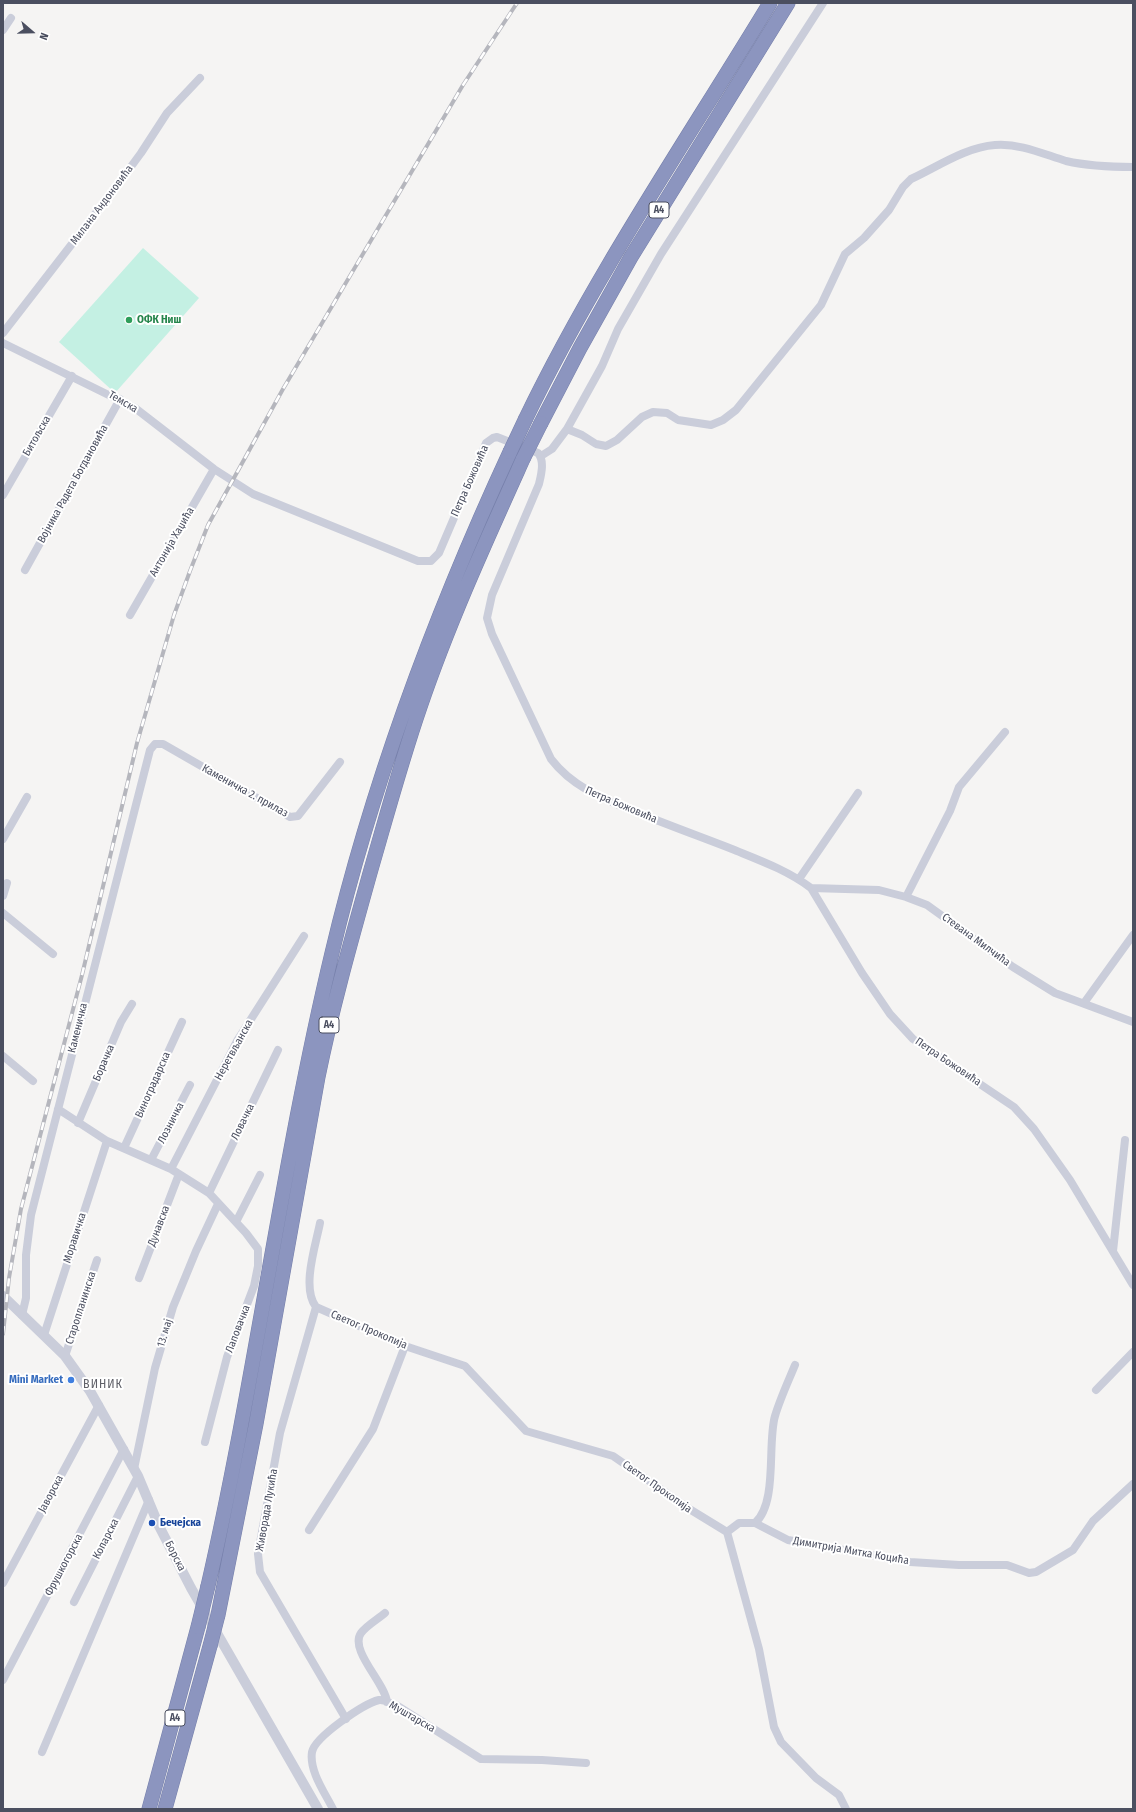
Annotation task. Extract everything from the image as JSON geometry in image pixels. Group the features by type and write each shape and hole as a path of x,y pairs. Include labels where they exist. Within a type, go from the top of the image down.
{"highway":[{"name":"A4","path":"149,1809 198,1627 224,1513 304,1079 331,958 351,877 388,754 426,648 473,534 526,418 573,329 642,209 770,3"},
{"name":"A4","path":"165,1809 218,1614 256,1424 320,1070 351,938 385,816 420,706 465,590 523,459 580,348 631,257 788,3"}],"street":[{"path":"540,456 552,449 567,430 602,366 618,329 661,254 823,3"},
{"path":"3,30 12,18"},
{"name":"Милана Андоновића","path":"3,333 116,187 166,112 200,78"},
{"path":"567,430 582,435 596,444 606,446 617,440 642,416 653,412 667,413 678,420 711,425 723,420 736,410 821,306 845,254 864,238 889,210 903,187 911,179 971,151 996,145 1022,147 1090,166 1133,167"},
{"name":"Темска","path":"3,343 120,399 135,408 231,481"},
{"name":"Битољска","path":"3,495 72,376"},
{"name":"Војника Радета Богдановића","path":"25,570 120,399"},
{"name":"Петра Божовића","path":"231,481 253,494 418,561 425,562 431,561 439,553 481,451 486,443 493,438 497,438 535,451 540,456 542,466 539,484 492,595 487,618 492,634 551,759 561,773 577,785 604,800 765,862 799,879 811,888 862,973 890,1014 913,1039 1014,1107 1034,1130 1070,1180 1133,1285"},
{"name":"Антонија Хаџића","path":"130,615 214,469"},
{"path":"906,897 950,811 959,787 1005,732"},
{"name":"Каменичка 2. прилаз","path":"154,745 163,744 290,817 298,816 340,762"},
{"name":"Каменичка","path":"22,1315 26,1298 26,1254 31,1214 135,806 150,750 154,745"},
{"path":"799,879 858,794"},
{"path":"3,839 27,797"},
{"path":"3,896 7,883"},
{"name":"Стевана Милчића","path":"811,888 879,890 906,897 927,905 1013,967 1055,993 1133,1022"},
{"path":"3,913 53,954"},
{"path":"1084,1003 1133,935"},
{"name":"Неретвљанска","path":"171,1169 237,1041 304,936"},
{"name":"Борачка","path":"78,1123 121,1022 132,1004"},
{"name":"Виноградарска","path":"124,1148 182,1022"},
{"name":"Ловачка","path":"209,1193 278,1050"},
{"path":"3,1056 33,1081"},
{"name":"Лозничка","path":"151,1160 190,1085"},
{"name":"Лаповачка","path":"58,1109 107,1141 171,1169 209,1193 236,1222 258,1249 258,1266 251,1293 225,1362 205,1442"},
{"path":"1113,1251 1125,1140"},
{"name":"Моравичка","path":"44,1335 107,1141"},
{"name":"Дунавска","path":"139,1278 179,1174"},
{"path":"236,1222 260,1176"},
{"name":"13. мај","path":"136,1472 155,1368 173,1306 218,1204"},
{"path":"316,1307 311,1301 310,1279 320,1222"},
{"name":"Старопланинска","path":"65,1356 97,1260"},
{"name":"Борска","path":"3,1296 65,1356 99,1404 136,1472 159,1526 195,1595 318,1809"},
{"name":"Светог Прокопија","path":"316,1307 405,1346 465,1366 526,1432 613,1456 691,1510 727,1532"},
{"name":"Живорада Лукића","path":"316,1307 280,1433 258,1554 258,1563 260,1572 346,1719"},
{"path":"309,1530 373,1429 405,1346"},
{"path":"1096,1390 1133,1352"},
{"path":"795,1365 774,1418 770,1486 762,1515 755,1523 739,1523 727,1532 759,1649 774,1728 781,1742 816,1778 838,1796 846,1809"},
{"name":"Јаворска","path":"3,1582 99,1404"},
{"name":"Фрушкогорска","path":"3,1680 124,1449"},
{"name":"Копарска","path":"74,1602 136,1472"},
{"name":"Димитрија Митка Коцића","path":"755,1523 788,1540 910,1562 959,1565 1007,1565 1030,1573 1036,1572 1073,1550 1093,1520 1133,1484"},
{"path":"42,1752 149,1500"},
{"path":"385,1613 362,1632 359,1638 359,1645 363,1657 384,1691 387,1702"},
{"name":"Муштарска","path":"333,1809 315,1770 312,1752 318,1741 346,1719 367,1705 380,1700 396,1705 481,1759 542,1760 586,1763"}],"green space":[{"name":"ОФК Ниш","path":"143,248 199,298 115,393 59,342"}],"railway":[{"path":"3,1334 9,1278 21,1209 82,975 137,743 174,615 190,571 208,525 283,389 463,85 517,3"}],"place":[{"name":"ОФК Ниш","path":"129,320"},
{"name":"Mini Market","path":"71,1380"},
{"name":"Бечејска","path":"152,1523"}],"district":[{"name":"ВИНИК","path":"103,1385"}]}
